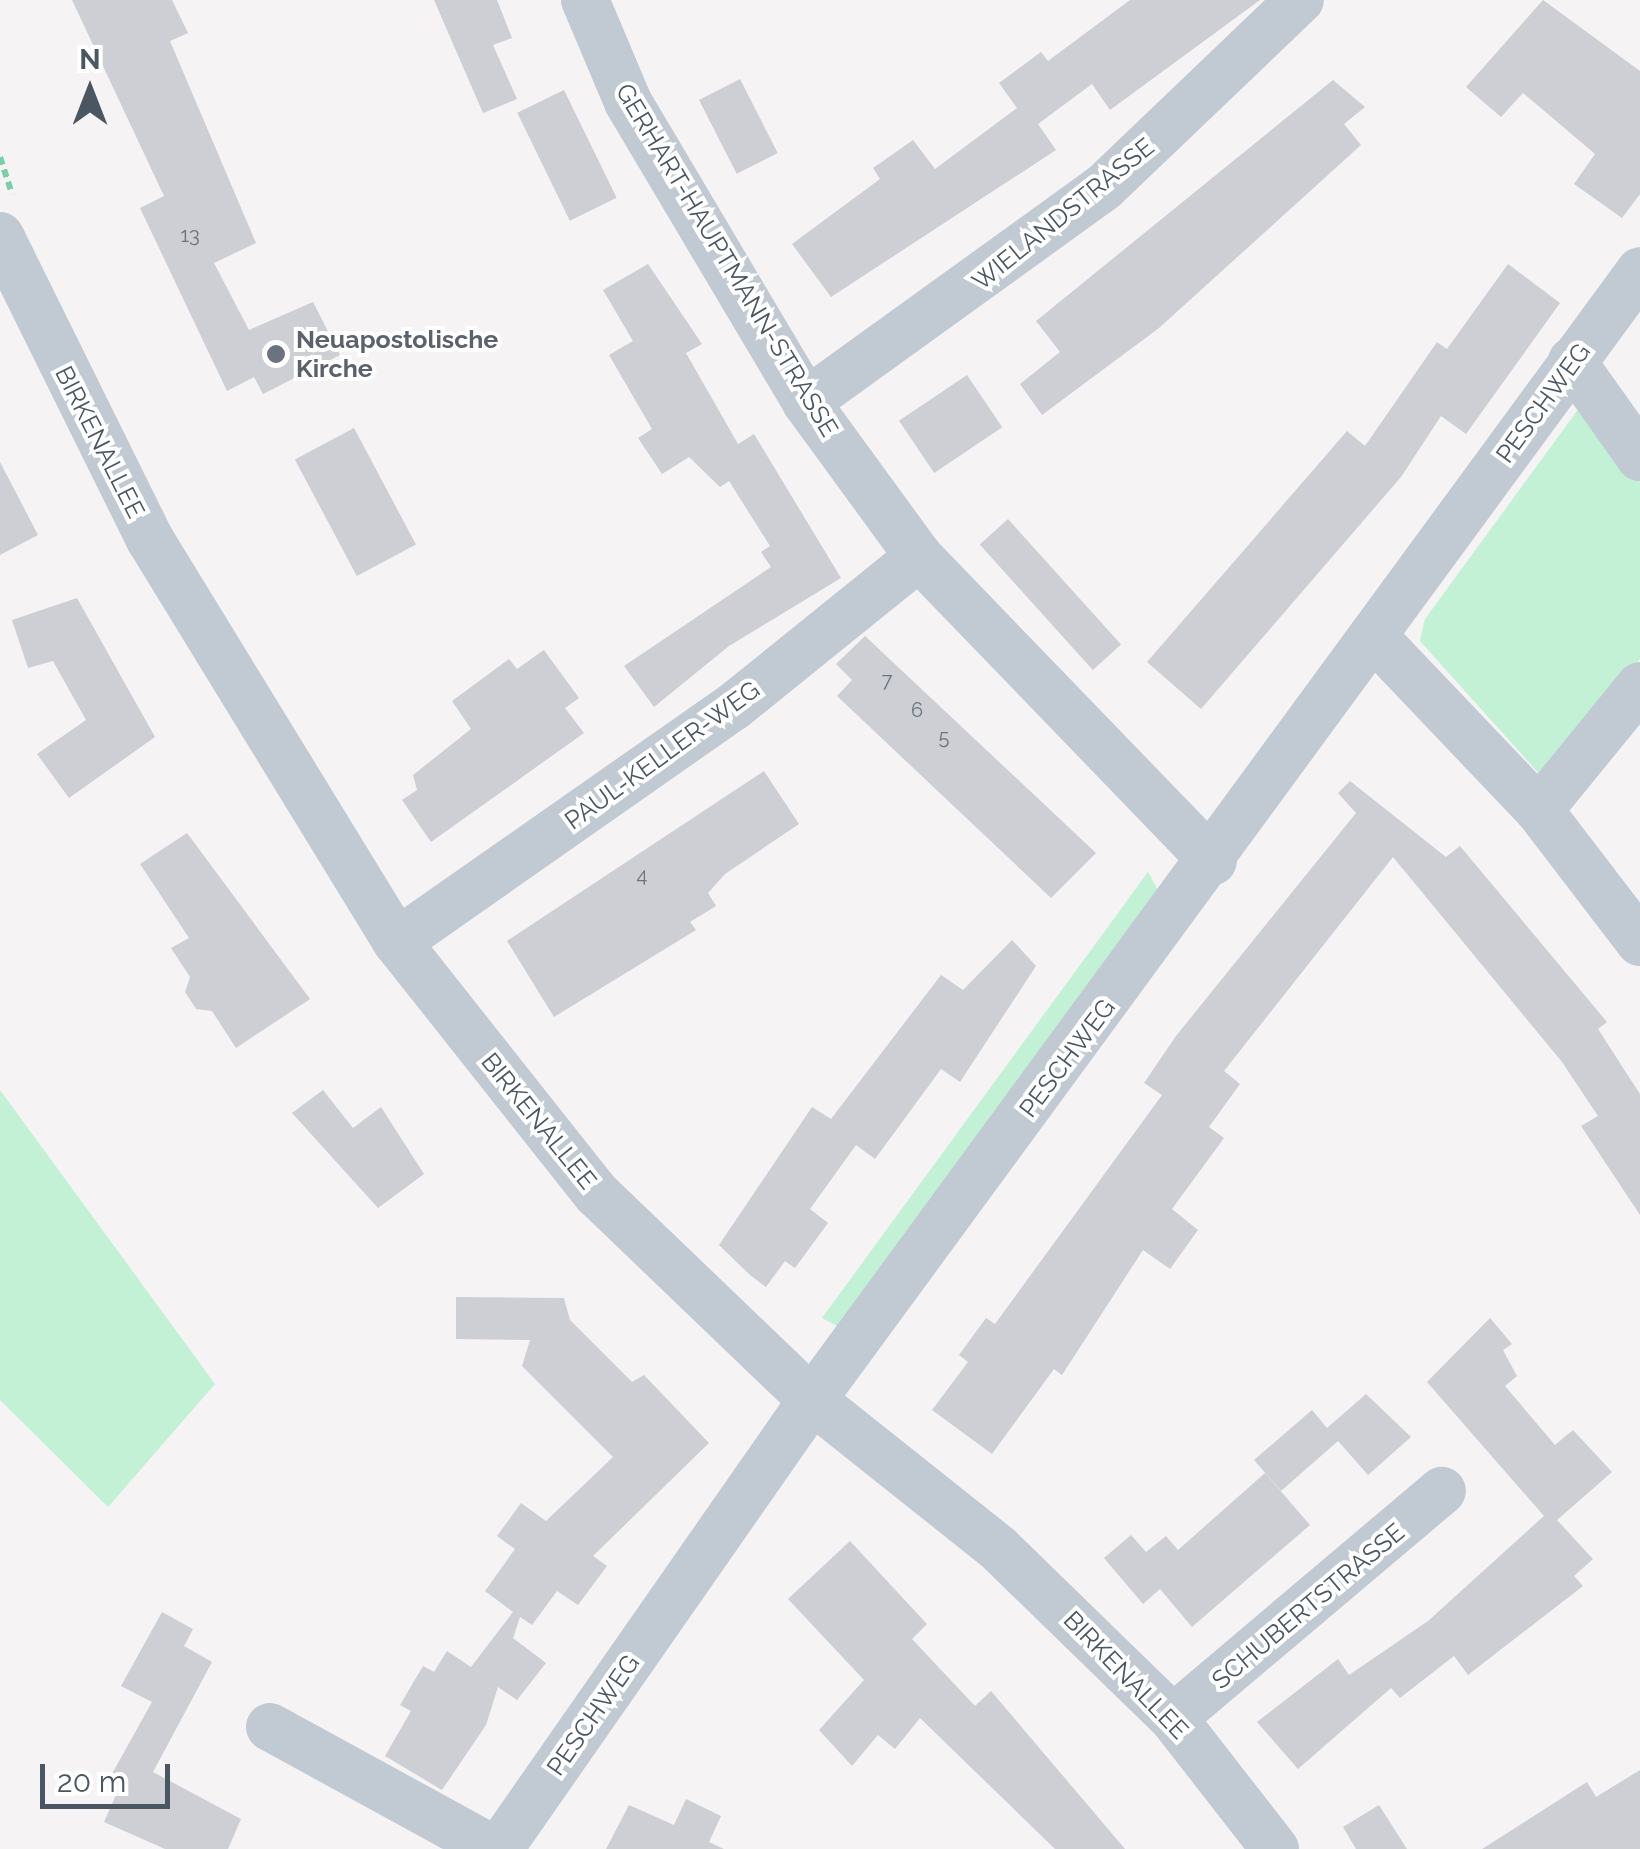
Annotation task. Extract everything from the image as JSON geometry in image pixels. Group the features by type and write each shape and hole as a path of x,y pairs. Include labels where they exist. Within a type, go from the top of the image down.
{"street":[{"name":"GERHART-HAUPTMANN-STRASSE","path":"585,0 628,102 806,402 919,556 1213,862"},
{"name":"WIELANDSTRASSE","path":"806,402 1104,186 1300,0"},
{"name":"BIRKENALLEE","path":"8,222 151,541 397,942 597,1194 812,1400 998,1548 1173,1718 1275,1849"},
{"name":"PESCHWEG","path":"270,1727 496,1849 812,1400 1213,862 1640,272"},
{"path":"1572,361 1640,456"},
{"name":"PAUL-KELLER-WEG","path":"397,942 733,707 919,556"},
{"path":"1376,639 1539,810 1640,942"},
{"path":"1539,810 1640,686"},
{"name":"SCHUBERTSTRASSE","path":"1173,1718 1442,1491"}],"path":[{"path":"0,157 8,222"}],"green space":[{"path":"1585,400 1640,483 1640,659 1543,778 1420,641 1425,619"},
{"path":"1148,872 1158,890 841,1328 822,1318"},
{"path":"0,1090 215,1384 108,1507 0,1400"}],"building":[{"path":"72,0 172,0 188,33 170,41 256,243 214,263 249,330 313,302 340,355 263,394 254,377 227,391 140,208 164,196"},
{"path":"434,0 497,0 512,38 493,45 517,99 483,113"},
{"path":"1130,0 1260,0 1110,110 1092,84 1038,124 1056,150 831,297 792,244 880,179 873,168 913,140 935,169 1017,108 999,83 1041,52 1048,61"},
{"path":"1543,0 1640,71 1640,194 1622,218 1574,184 1595,154 1523,93 1501,117 1466,87"},
{"path":"740,79 778,153 737,174 699,100"},
{"path":"1333,80 1365,107 1344,124 1361,145 1159,328 1042,415 1020,384 1060,352 1036,321"},
{"path":"564,90 617,198 570,221 517,113"},
{"path":"648,264 702,344 686,353 738,444 754,434 841,578 729,646 654,707 624,666 771,567 761,552 770,546 729,481 720,487 689,457 662,474 638,438 652,429 609,355 633,341 603,290"},
{"path":"1508,264 1560,303 1466,434 1441,416 1401,477 1201,709 1147,662 1347,431 1365,446 1437,342 1447,349"},
{"path":"967,375 1002,427 934,473 899,421"},
{"path":"354,428 416,545 357,576 295,459"},
{"path":"0,462 38,535 0,555"},
{"path":"1008,519 1121,645 1093,670 980,544"},
{"path":"77,598 155,737 69,798 37,754 86,720 53,661 28,668 12,620"},
{"path":"865,636 1096,853 1051,898 837,696 852,680 836,664"},
{"path":"544,650 579,698 565,708 584,733 431,842 402,800 417,790 413,775 471,729 452,701 509,659 517,669"},
{"path":"764,771 799,824 725,874 708,893 716,906 690,922 696,930 554,1017 507,941"},
{"path":"1350,781 1446,857 1460,846 1607,1022 1598,1029 1640,1094 1640,1215 1581,1126 1598,1116 1562,1062 1393,857 1224,1071 1240,1084 1209,1127 1224,1138 1172,1209 1198,1230 1170,1269 1143,1250 1062,1375 1054,1369 992,1454 932,1410 968,1362 959,1355 986,1318 995,1324 1162,1095 1144,1083 1176,1036 1356,813 1338,793"},
{"path":"187,833 310,999 236,1048 212,1011 196,1009 185,992 190,977 171,948 189,938 140,864"},
{"path":"1012,940 1036,966 960,1082 941,1069 875,1159 856,1145 810,1209 828,1223 795,1268 785,1261 766,1287 719,1245 812,1107 831,1119 941,975 963,990"},
{"path":"323,1090 353,1128 381,1107 424,1174 378,1208 292,1113"},
{"path":"456,1297 564,1298 570,1320 632,1382 644,1375 709,1443 593,1556 607,1566 578,1605 557,1591 532,1625 520,1617 513,1638 546,1663 517,1700 498,1687 486,1725 442,1790 385,1756 411,1711 400,1705 423,1666 434,1672 447,1651 471,1667 513,1612 485,1591 515,1549 497,1536 521,1503 546,1521 613,1457 522,1366 530,1340 456,1339"},
{"path":"1490,1318 1512,1344 1503,1350 1517,1376 1505,1386 1555,1445 1573,1430 1612,1472 1557,1520 1593,1559 1574,1576 1583,1586 1468,1675 1454,1656 1400,1698 1391,1688 1298,1769 1257,1722 1338,1659 1349,1675 1428,1621 1544,1516 1427,1382"},
{"path":"1366,1394 1411,1437 1368,1475 1338,1441 1281,1491 1254,1460 1312,1410 1327,1428"},
{"path":"1265,1473 1310,1525 1192,1627 1160,1589 1143,1604 1104,1558 1131,1535 1146,1552 1166,1536 1178,1550"},
{"path":"850,1541 927,1624 912,1639 975,1706 991,1691 1125,1849 1055,1849 920,1718 895,1749 878,1735 852,1766 819,1730 864,1680 788,1599"},
{"path":"162,1612 193,1629 184,1646 212,1662 153,1772 241,1819 228,1849 165,1849 104,1822 120,1786 108,1781 152,1702 121,1686"},
{"path":"1640,1770 1640,1849 1482,1849 1587,1782 1596,1797"},
{"path":"686,1799 721,1816 709,1842 724,1849 606,1849 629,1805 674,1825"},
{"path":"1379,1805 1407,1849 1356,1849 1343,1827"}],"place":[{"name":"Neuapostolische Kirche","path":"276,354"}]}
